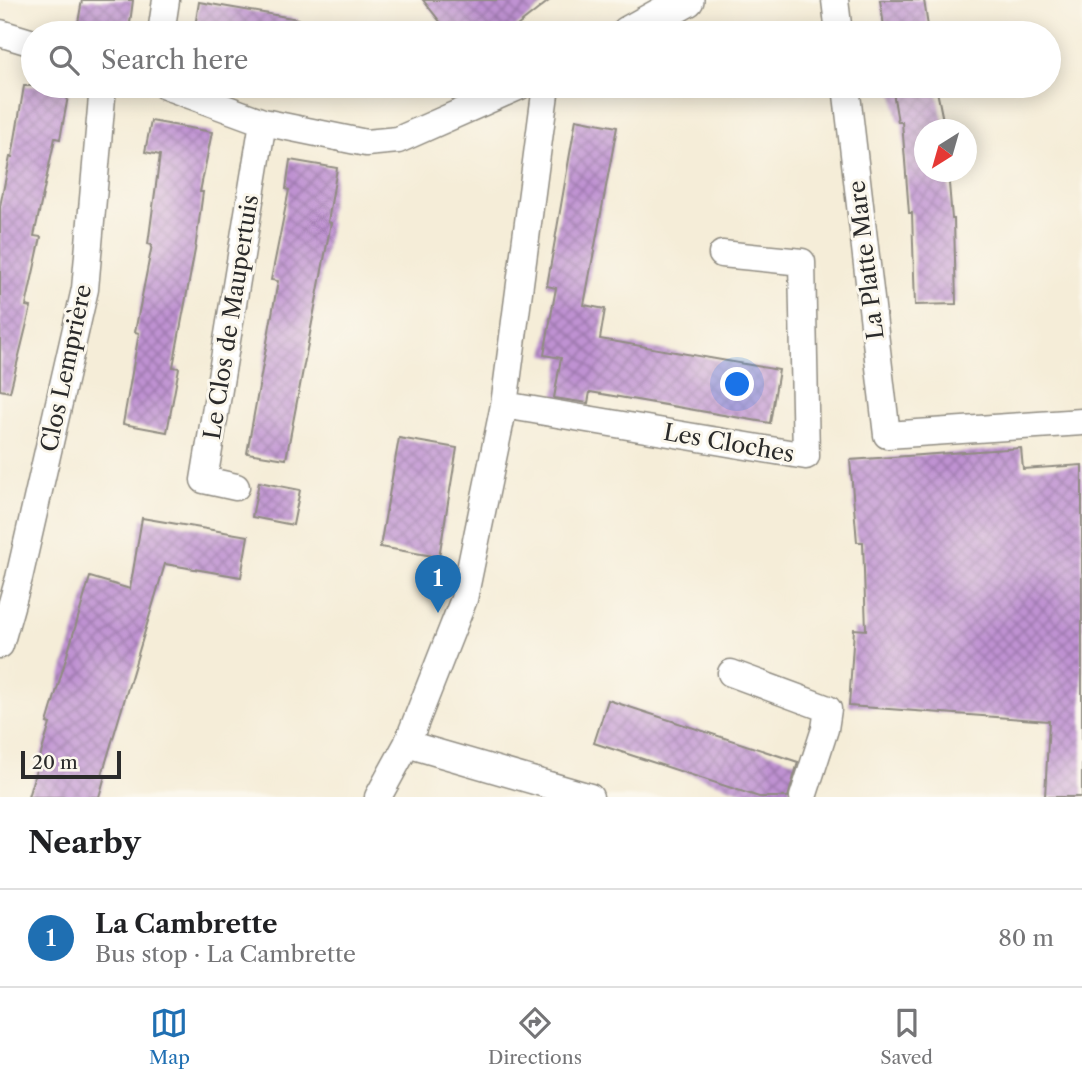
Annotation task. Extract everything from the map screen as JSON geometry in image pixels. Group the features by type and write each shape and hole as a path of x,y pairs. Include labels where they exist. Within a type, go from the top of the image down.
{"street":[{"path":"163,21 166,0"},
{"path":"649,21 687,0"},
{"path":"835,0 838,21"},
{"path":"0,33 21,39"},
{"name":"Clos Lemprière","path":"0,645 19,578 85,289 102,98"},
{"path":"197,98 263,122 366,143 398,140 493,98"},
{"path":"378,797 407,744 464,599 504,405 544,98"},
{"name":"La Platte Mare","path":"847,98 887,435 1082,422"},
{"name":"Le Clos de Maupertuis","path":"236,487 204,480 263,122"},
{"name":"Les Cloches","path":"504,405 806,456 802,262 722,254"},
{"path":"731,673 828,709 825,729 803,797"},
{"path":"407,744 590,797"}],"building":[{"path":"82,0 133,0 130,21 78,21"},
{"path":"423,0 550,0 523,21 440,21"},
{"path":"880,0 924,0 927,21 883,21"},
{"path":"199,2 298,19 298,21 196,21"},
{"path":"22,98 68,98 60,139 55,138 34,236 41,237 26,306 31,307 10,392 0,390 0,206"},
{"path":"894,98 938,98 943,119 914,119 914,182 949,182 954,219 956,304 915,305 912,213 909,213 902,122 898,122"},
{"path":"576,119 617,127 584,305 605,309 600,339 779,370 770,423 590,392 588,403 554,398 561,358 544,355 556,288 547,286"},
{"path":"151,121 212,132 200,192 203,192 195,250 173,367 179,368 167,432 123,424 139,333 135,332 152,245 148,244 160,155 145,152"},
{"path":"290,160 337,168 328,222 331,223 286,459 247,453 278,281 271,280 289,190 286,189"},
{"path":"399,438 457,448 439,557 380,547"},
{"path":"1021,448 1023,469 1082,465 1082,797 1045,797 1049,721 849,706 854,629 866,630 863,542 857,542 850,460"},
{"path":"259,482 300,490 293,525 252,517"},
{"path":"142,518 248,536 241,577 165,564 102,775 105,776 99,797 28,797 90,577 130,589"},
{"path":"608,700 798,762 788,797 759,797 594,743"}],"place":[{"name":"La Cambrette","path":"438,613"}]}
